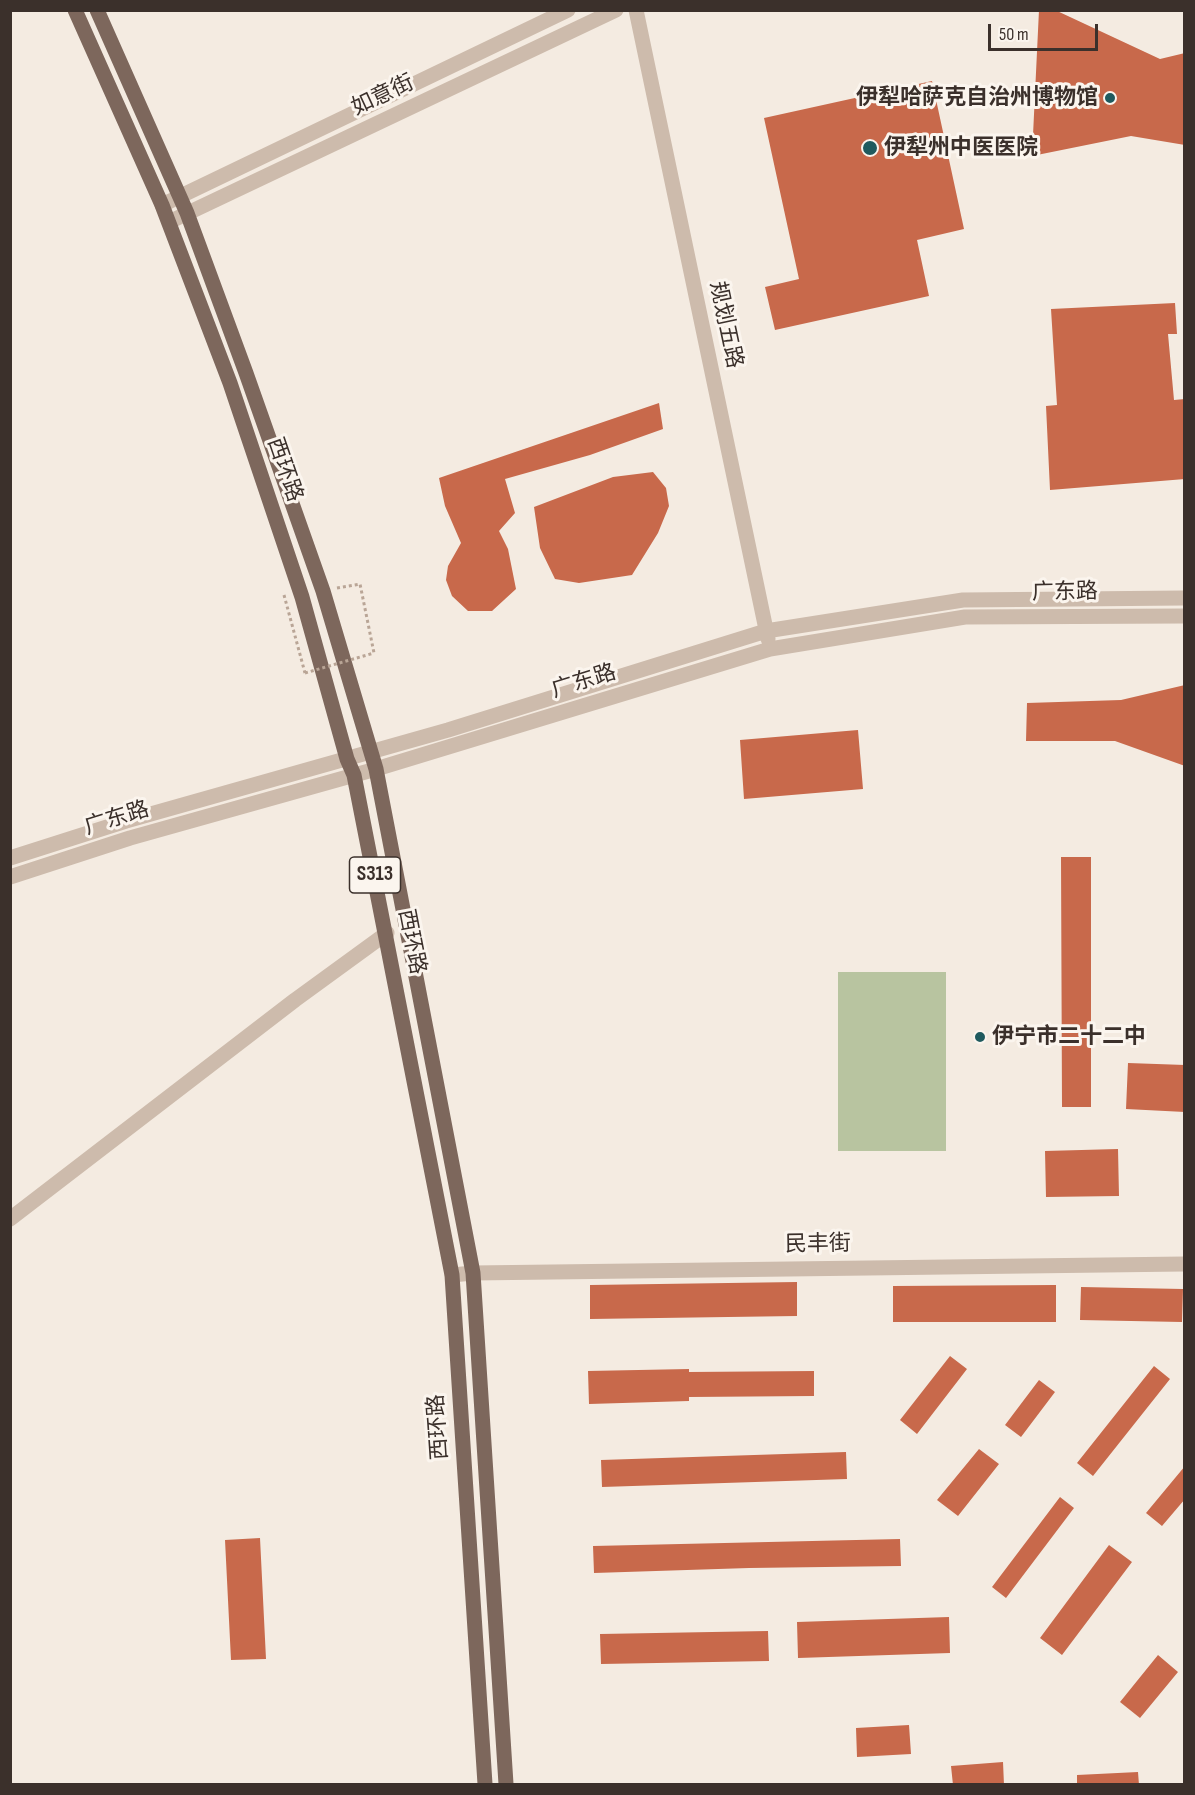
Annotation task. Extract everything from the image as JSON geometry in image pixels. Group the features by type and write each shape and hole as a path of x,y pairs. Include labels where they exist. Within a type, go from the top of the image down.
{"main road":[{"name":"西环路","path":"75,10 162,205 230,383 302,597 347,759 354,775 387,933 452,1275 485,1785"},
{"name":"西环路","path":"97,10 187,213 324,591 376,769 473,1273 506,1785"}],"street":[{"name":"如意街","path":"162,205 568,10"},
{"name":"如意街","path":"169,222 616,10"},
{"name":"规划五路","path":"636,10 770,649"},
{"name":"广东路","path":"10,858 126,821 372,752 766,631 963,600 1185,598"},
{"name":"广东路","path":"10,877 130,838 376,769 770,649 965,617 1185,616"},
{"path":"10,1219 295,1000 387,933"},
{"name":"民丰街","path":"452,1275 1185,1264"}],"path":[{"path":"282,587 305,673 374,653 360,584 324,591"}],"green space":[{"path":"838,972 946,972 946,1151 838,1151"}],"building":[{"name":"伊犁哈萨克自治州博物馆","path":"1039,10 1055,10 1160,59 1185,53 1185,145 1131,136 1032,156"},
{"path":"932,81 964,229 917,240 929,296 775,330 765,287 799,279 764,118"},
{"path":"1175,303 1177,334 1168,334 1174,400 1185,399 1185,479 1050,490 1046,406 1057,405 1051,309"},
{"path":"659,403 663,429 590,455 505,479 515,513 499,531 508,549 516,589 492,611 468,611 452,596 446,580 448,566 461,543 445,506 439,478"},
{"path":"653,472 666,488 669,506 658,533 632,575 579,583 555,579 540,548 534,507 613,477"},
{"path":"1185,685 1185,766 1115,741 1026,741 1027,703 1121,700"},
{"path":"858,730 863,789 744,799 740,740"},
{"path":"1061,857 1091,857 1091,1107 1062,1107"},
{"path":"1128,1063 1185,1065 1185,1112 1126,1109"},
{"path":"1118,1149 1119,1196 1046,1197 1045,1151"},
{"path":"797,1282 797,1316 590,1319 590,1285"},
{"path":"1056,1285 1056,1322 893,1322 893,1286"},
{"path":"1081,1287 1183,1289 1182,1322 1080,1320"},
{"path":"950,1356 967,1369 917,1434 900,1420"},
{"path":"1154,1366 1170,1379 1093,1476 1077,1463"},
{"path":"689,1369 689,1372 814,1371 814,1396 689,1397 689,1401 589,1404 588,1371"},
{"path":"1039,1380 1055,1392 1021,1437 1005,1425"},
{"path":"979,1449 999,1464 958,1516 937,1500"},
{"path":"846,1452 847,1479 602,1487 601,1460"},
{"path":"1185,1466 1185,1499 1162,1526 1146,1513"},
{"path":"1060,1497 1074,1508 1006,1598 992,1587"},
{"path":"260,1538 266,1659 231,1660 225,1540"},
{"path":"900,1539 901,1566 594,1573 593,1546"},
{"path":"1109,1545 1132,1562 1062,1655 1040,1638"},
{"path":"949,1617 950,1653 798,1658 797,1622"},
{"path":"768,1631 769,1661 601,1664 600,1634"},
{"path":"1158,1655 1178,1672 1140,1718 1120,1702"},
{"path":"909,1725 911,1754 857,1757 856,1728"},
{"path":"1003,1762 1004,1785 953,1785 951,1766"},
{"path":"1138,1772 1139,1785 1077,1785 1077,1775"}],"place":[{"name":"伊犁哈萨克自治州博物馆","path":"1110,98"},
{"name":"伊犁州中医医院","path":"870,148"},
{"name":"伊宁市二十二中","path":"980,1037"}]}
